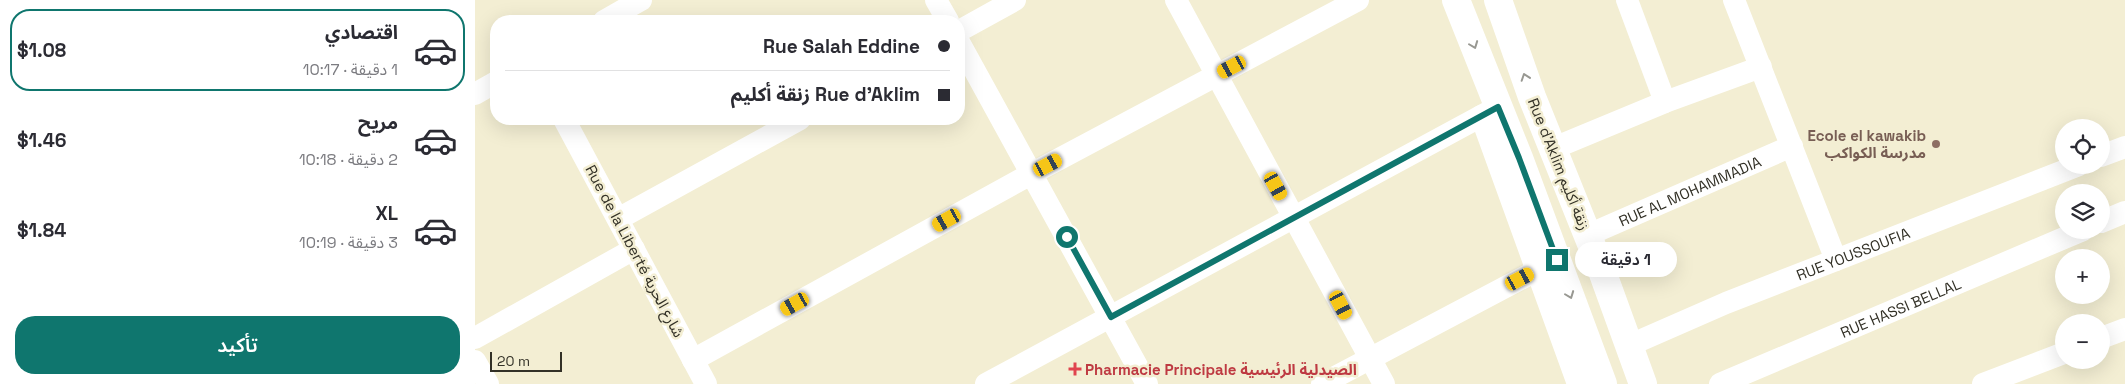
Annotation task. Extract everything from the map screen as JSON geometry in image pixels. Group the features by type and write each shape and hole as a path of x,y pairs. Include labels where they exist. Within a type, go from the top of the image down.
{"street":[{"path":"615,15 641,0"},
{"path":"936,0 944,15"},
{"path":"965,28 1015,0"},
{"path":"1176,0 1384,384"},
{"path":"693,360 1031,174 1358,0"},
{"path":"1456,0 1489,112 1519,158 1578,384"},
{"name":"Rue d’Aklim زنقة أكليم","path":"1498,0 1532,97 1588,235 1643,384"},
{"path":"1627,0 1665,102"},
{"path":"1734,0 1836,260"},
{"path":"965,53 1147,384"},
{"path":"1554,148 1665,102 1761,67"},
{"path":"475,94 490,85"},
{"path":"986,384 1489,112"},
{"name":"Rue de la Liberté شارع الحرية","path":"567,125 706,384"},
{"path":"617,219 789,125"},
{"name":"RUE AL MOHAMMADIA","path":"1588,235 1792,146"},
{"path":"2110,153 2125,147"},
{"name":"RUE YOUSSOUFIA","path":"1630,345 1726,302 2056,174"},
{"path":"2110,218 2125,212"},
{"name":"RUE HASSI BELLAL","path":"1720,384 2062,239"},
{"path":"475,338 634,249"},
{"path":"1322,384 1547,265"},
{"path":"1547,265 1603,384"},
{"path":"2110,335 2125,329"},
{"path":"1983,384 2055,356"},
{"path":"475,361 488,384"}],"place":[{"name":"Ecole el kawakib مدرسة الكواكب","path":"1936,144"},
{"name":"Pharmacie Principale الصيدلية الرئيسية","path":"1075,369"}],"route":[{"path":"1067,237 1111,317 1498,107 1557,260"}]}
